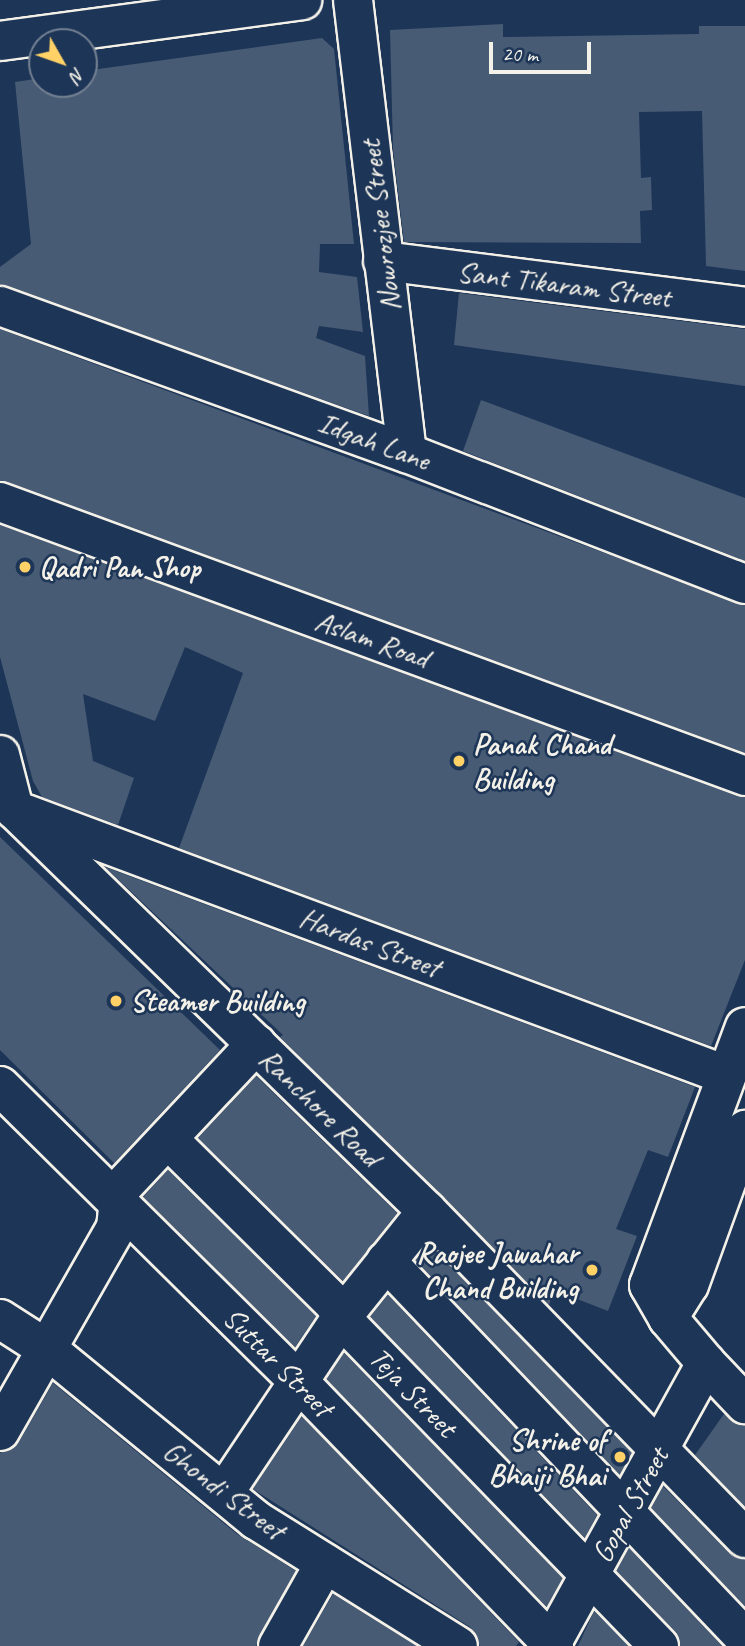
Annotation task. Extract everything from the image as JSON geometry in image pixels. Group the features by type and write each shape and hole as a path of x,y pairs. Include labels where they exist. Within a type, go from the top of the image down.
{"street":[{"path":"0,41 302,0"},
{"name":"Nowrozjee Street","path":"353,0 407,453"},
{"name":"Sant Tikaram Street","path":"383,261 745,307"},
{"name":"Idgah Lane","path":"0,306 407,453 745,584"},
{"name":"Aslam Road","path":"0,502 745,776"},
{"path":"0,755 7,815"},
{"name":"Ranchore Road","path":"7,815 256,1044 427,1211 745,1538"},
{"name":"Hardas Street","path":"7,815 726,1075"},
{"path":"745,1027 649,1285 668,1318 745,1404"},
{"path":"0,1431 116,1228 120,1189 256,1044"},
{"name":"Suttar Street","path":"0,1086 117,1205 297,1380 552,1645"},
{"path":"668,1318 689,1285 745,1130"},
{"name":"Teja Street","path":"169,1139 335,1304 341,1318 659,1646"},
{"path":"224,1493 297,1380 341,1318 427,1211"},
{"path":"386,1261 745,1638"},
{"name":"Ghondi Street","path":"0,1319 47,1349 256,1520 458,1646"},
{"name":"Gopal Street","path":"552,1645 661,1451 706,1363"},
{"path":"278,1646 325,1563"}],"building":[{"path":"503,24 503,37 699,34 699,26 745,26 745,271 706,266 702,111 639,112 641,178 651,177 652,210 640,211 641,243 404,242 393,149 390,30"},
{"path":"322,38 334,49 354,244 320,244 319,272 357,277 363,332 319,326 316,338 365,356 369,416 0,285 0,267 31,244 15,82 28,80 28,98 98,98 98,69"},
{"path":"459,293 745,329 745,386 454,345"},
{"path":"0,329 745,605 745,753 0,481"},
{"path":"481,400 745,498 745,561 463,451"},
{"path":"0,525 745,797 745,960 711,1046 179,848 243,673 185,647 155,721 83,694 93,761 134,778 118,825 42,797 33,781 0,657"},
{"path":"0,837 220,1050 114,1163 0,1050"},
{"path":"105,867 695,1087 668,1157 648,1150 616,1229 637,1236 608,1311 554,1290 549,1305 280,1037 283,1035"},
{"path":"256,1076 397,1213 343,1281 198,1138"},
{"path":"168,1170 316,1316 295,1347 143,1197"},
{"path":"429,1244 632,1453 620,1475 415,1260"},
{"path":"388,1295 597,1515 585,1538 370,1317"},
{"path":"344,1353 563,1578 547,1607 326,1379"},
{"path":"53,1383 237,1534 296,1571 256,1646 0,1646 0,1453 19,1442"},
{"path":"724,1414 745,1425 745,1507 695,1455"},
{"path":"302,1416 519,1642 516,1646 480,1646 470,1627 253,1489"},
{"path":"663,1486 729,1553 745,1559 745,1606 651,1508"},
{"path":"629,1548 722,1646 680,1646 675,1631 616,1571"},
{"path":"333,1594 417,1646 303,1646"},
{"path":"594,1611 629,1646 578,1646"}],"place":[{"name":"Qadri Pan Shop","path":"25,567"},
{"name":"Panak Chand Building","path":"459,761"},
{"name":"Steamer Building","path":"116,1001"},
{"name":"Raojee Jawahar Chand Building","path":"592,1270"},
{"name":"Shrine of Bhaiji Bhai","path":"620,1457"}]}
